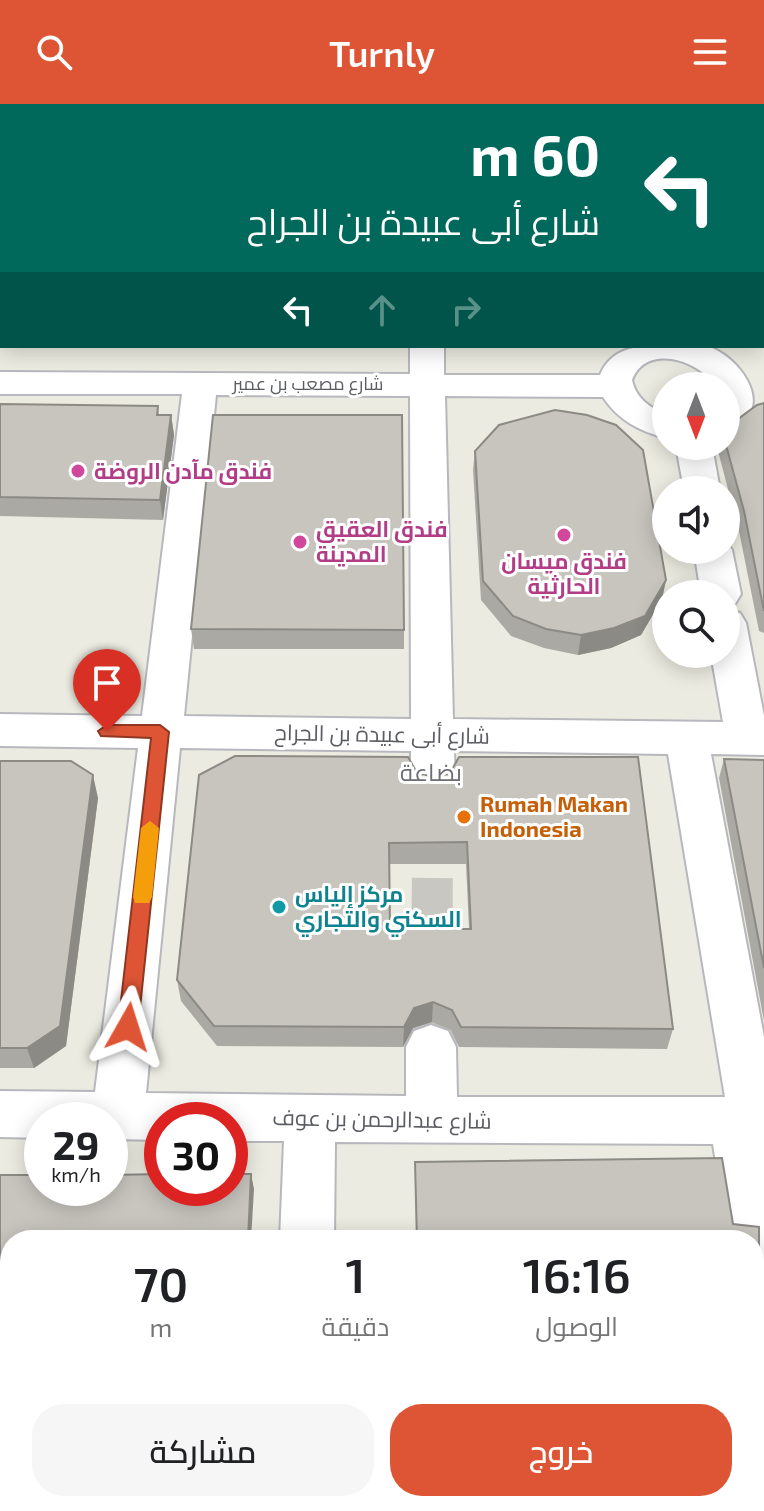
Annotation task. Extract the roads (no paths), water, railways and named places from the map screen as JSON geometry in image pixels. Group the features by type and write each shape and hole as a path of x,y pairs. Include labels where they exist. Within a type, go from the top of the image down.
{"street":[{"path":"113,383 120,348"},
{"path":"427,348 433,780"},
{"path":"652,422 641,418 623,403 616,386 620,371 630,360 653,350 677,348 704,351 728,362 758,390 740,416"},
{"name":"شارع مصعب بن عمير","path":"0,383 616,386"},
{"path":"119,1102 200,384"},
{"path":"738,668 756,738"},
{"name":"شارع أبى عبيدة بن الجراح","path":"0,730 756,738"},
{"path":"687,738 751,1121 759,1230"},
{"path":"431,1047 432,1120"},
{"name":"شارع عبدالرحمن بن عوف","path":"0,1114 24,1114"},
{"name":"شارع عبدالرحمن بن عوف","path":"128,1115 751,1121"},
{"path":"307,1230 310,1117"}],"tunnel":[{"path":"432,919 433,805"},
{"path":"431,1047 432,917"}],"place":[{"name":"فندق مآدن الروضة","path":"78,471"},
{"name":"فندق ميسان الحارثية","path":"564,535"},
{"name":"فندق العقيق المدينة","path":"300,542"},
{"name":"Rumah Makan Indonesia","path":"464,817"},
{"name":"مركز إلياس السكني والتجاري","path":"279,907"}],"district":[{"name":"بضاعة","path":"431,773"}]}
